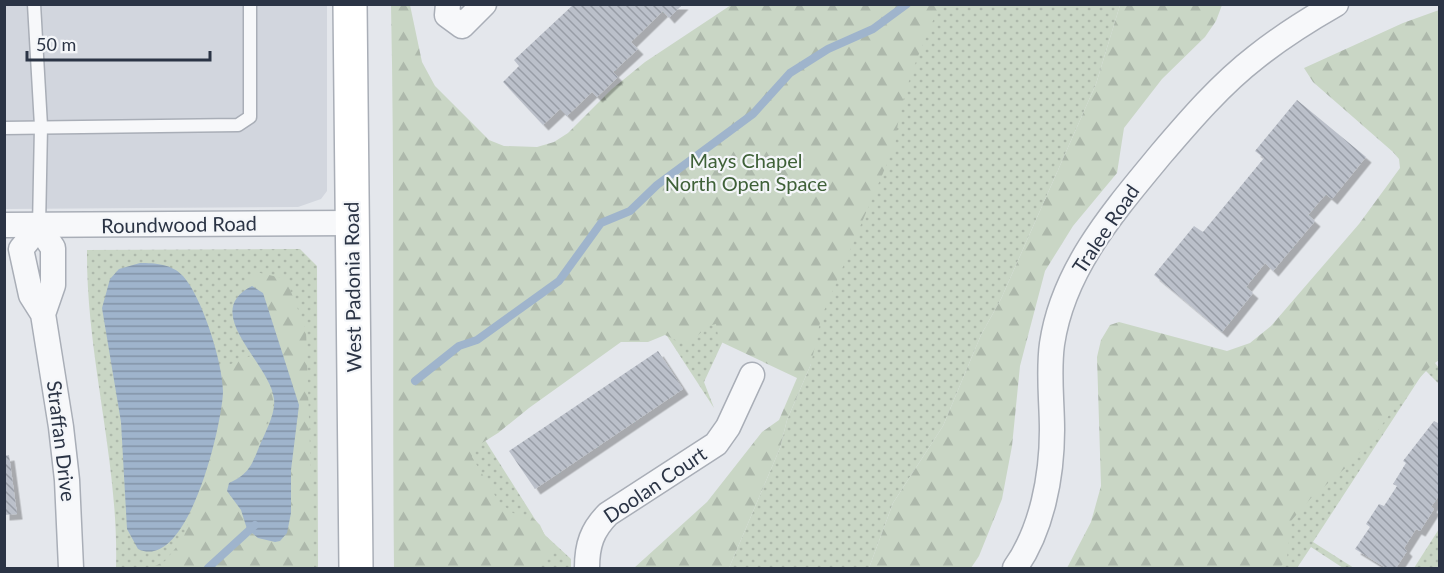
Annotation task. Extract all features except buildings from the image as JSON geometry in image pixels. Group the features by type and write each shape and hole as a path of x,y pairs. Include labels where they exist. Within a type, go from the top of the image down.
{"main road":[{"name":"West Padonia Road","path":"350,4 356,568"}],"street":[{"path":"448,4 447,15 462,26 484,4"},
{"name":"Tralee Road","path":"1015,568 1043,506 1050,475 1052,430 1049,378 1052,343 1061,305 1075,273 1113,212 1190,121 1256,57 1299,26 1336,4"},
{"name":"Roundwood Road","path":"4,225 39,227 352,223"},
{"name":"Straffan Drive","path":"39,227 53,248 52,285 43,314 67,480 71,568"},
{"name":"Doolan Court","path":"587,568 590,540 597,526 608,514 716,444 728,427 752,375"}],"lane":[{"path":"34,4 41,126 39,227"},
{"path":"4,128 238,125 250,117 250,4"}],"shaded area":[{"path":"4,5 327,5 327,191 321,199 298,207 5,209"}],"green space":[{"name":"Mays Chapel North Open Space","path":"391,5 410,5 422,62 435,86 489,140 504,146 537,147 554,142 568,133 612,89 645,62 731,5 940,5 906,90 895,145 821,318 811,364 787,420 780,448 729,568 634,568 707,502 762,432 779,420 797,378 719,341 716,324 707,326 688,346 665,335 648,342 621,342 498,433 474,448 472,457 499,502 513,513 532,517 540,525 553,553 546,561 531,568 394,568"},
{"name":"Mays Chapel North Open Space","path":"759,5 1120,5 1096,84 1001,299 981,335 943,426 893,503 869,568 729,568 780,448 787,420 811,364 724,339 704,382 714,408 654,316 478,429 545,535 571,559 571,568 398,568 533,199"},
{"path":"1120,5 1222,5 1216,21 1205,37 1162,79 1124,128 1117,173 1073,226 1045,271 1020,366 1012,446 1002,499 979,556 971,568 869,568 893,503 943,426 981,335 1001,299 1096,84"},
{"path":"1439,10 1439,357 1403,396 1350,464 1311,498 1291,521 1287,558 1280,568 1067,568 1091,522 1101,486 1097,357 1101,340 1110,325 1119,322 1227,351 1250,343 1271,326 1359,224 1400,168 1399,159 1393,152 1313,82 1304,68 1403,23"},
{"path":"300,249 317,266 318,568 116,568 113,488 92,330 87,250"},
{"path":"252,271 286,279 306,330 314,568 151,568 165,561 183,539 203,478 220,411 221,368 253,355 267,377 274,403 249,471 229,483 227,491 241,510 247,529 258,538 280,541 291,513 291,470 299,405 263,294 252,286 246,288"},
{"path":"1439,323 1439,360 1435,363 1439,368 1439,384 1425,370 1313,542 1354,568 1343,568 1311,547 1297,568 1226,568"},
{"path":"1439,529 1439,567 1414,568"}],"water":[{"path":"140,263 157,264 174,269 190,286 210,331 223,392 216,434 199,492 187,519 172,539 156,550 138,549 127,529 121,422 102,308 110,279 119,269"},
{"path":"252,286 263,293 299,405 291,470 291,513 287,533 280,541 275,542 258,538 247,529 241,510 227,491 229,483 241,477 251,464 270,423 274,405 270,385 235,324 233,310 238,297"}],"waterway":[{"path":"415,381 459,346 477,340 559,281 601,223 630,211 657,185 753,114 790,73 828,49 873,29 907,4"},
{"path":"208,568 255,525"}]}
